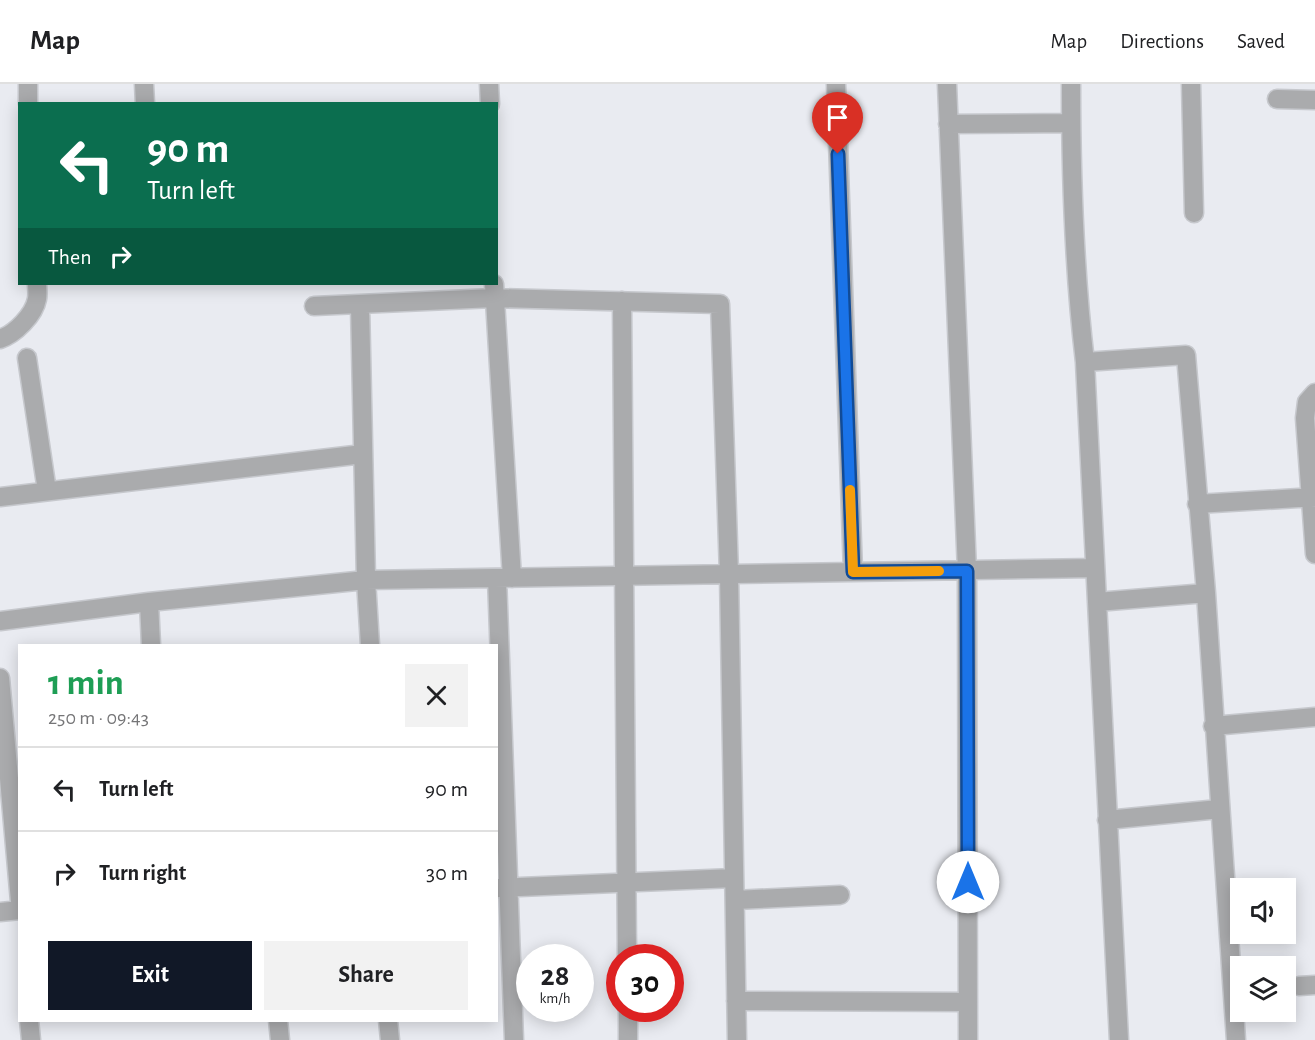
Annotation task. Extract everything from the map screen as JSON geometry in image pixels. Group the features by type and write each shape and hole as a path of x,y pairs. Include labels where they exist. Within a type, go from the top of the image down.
{"street":[{"path":"28,84 28,102"},
{"path":"144,84 145,102"},
{"path":"836,84 853,572"},
{"path":"947,84 967,571 968,1040"},
{"path":"1071,84 1074,216 1084,362 1119,1040"},
{"path":"1191,84 1194,213"},
{"path":"1277,99 1315,100"},
{"path":"948,124 1071,123"},
{"path":"0,339 9,336 31,312 37,298 37,285"},
{"path":"494,291 504,578 503,888 514,1040"},
{"path":"314,306 360,305 494,291 622,301 720,304 729,574 737,1040"},
{"path":"622,301 627,944"},
{"path":"360,305 366,580 370,644"},
{"path":"1084,362 1186,355 1206,593 1236,1040"},
{"path":"27,358 47,491"},
{"path":"1315,393 1307,402 1305,409 1313,498 1315,554"},
{"path":"0,497 363,454"},
{"path":"1197,504 1313,498"},
{"path":"0,621 149,602 366,580 1094,568"},
{"path":"1096,603 1206,593"},
{"path":"149,602 151,644"},
{"path":"0,678 18,879"},
{"path":"1214,726 1315,717"},
{"path":"1107,820 1219,809"},
{"path":"503,888 734,878"},
{"path":"735,900 840,895"},
{"path":"0,912 18,910"},
{"path":"736,1001 968,1002"},
{"path":"29,1022 31,1040"},
{"path":"278,1022 280,1040"},
{"path":"388,1022 390,1040"},
{"path":"628,1022 628,1040"}],"slow traffic":[{"path":"850,490 853,572 939,571"}],"route":[{"path":"838,154 853,572 967,571 968,882"}]}
